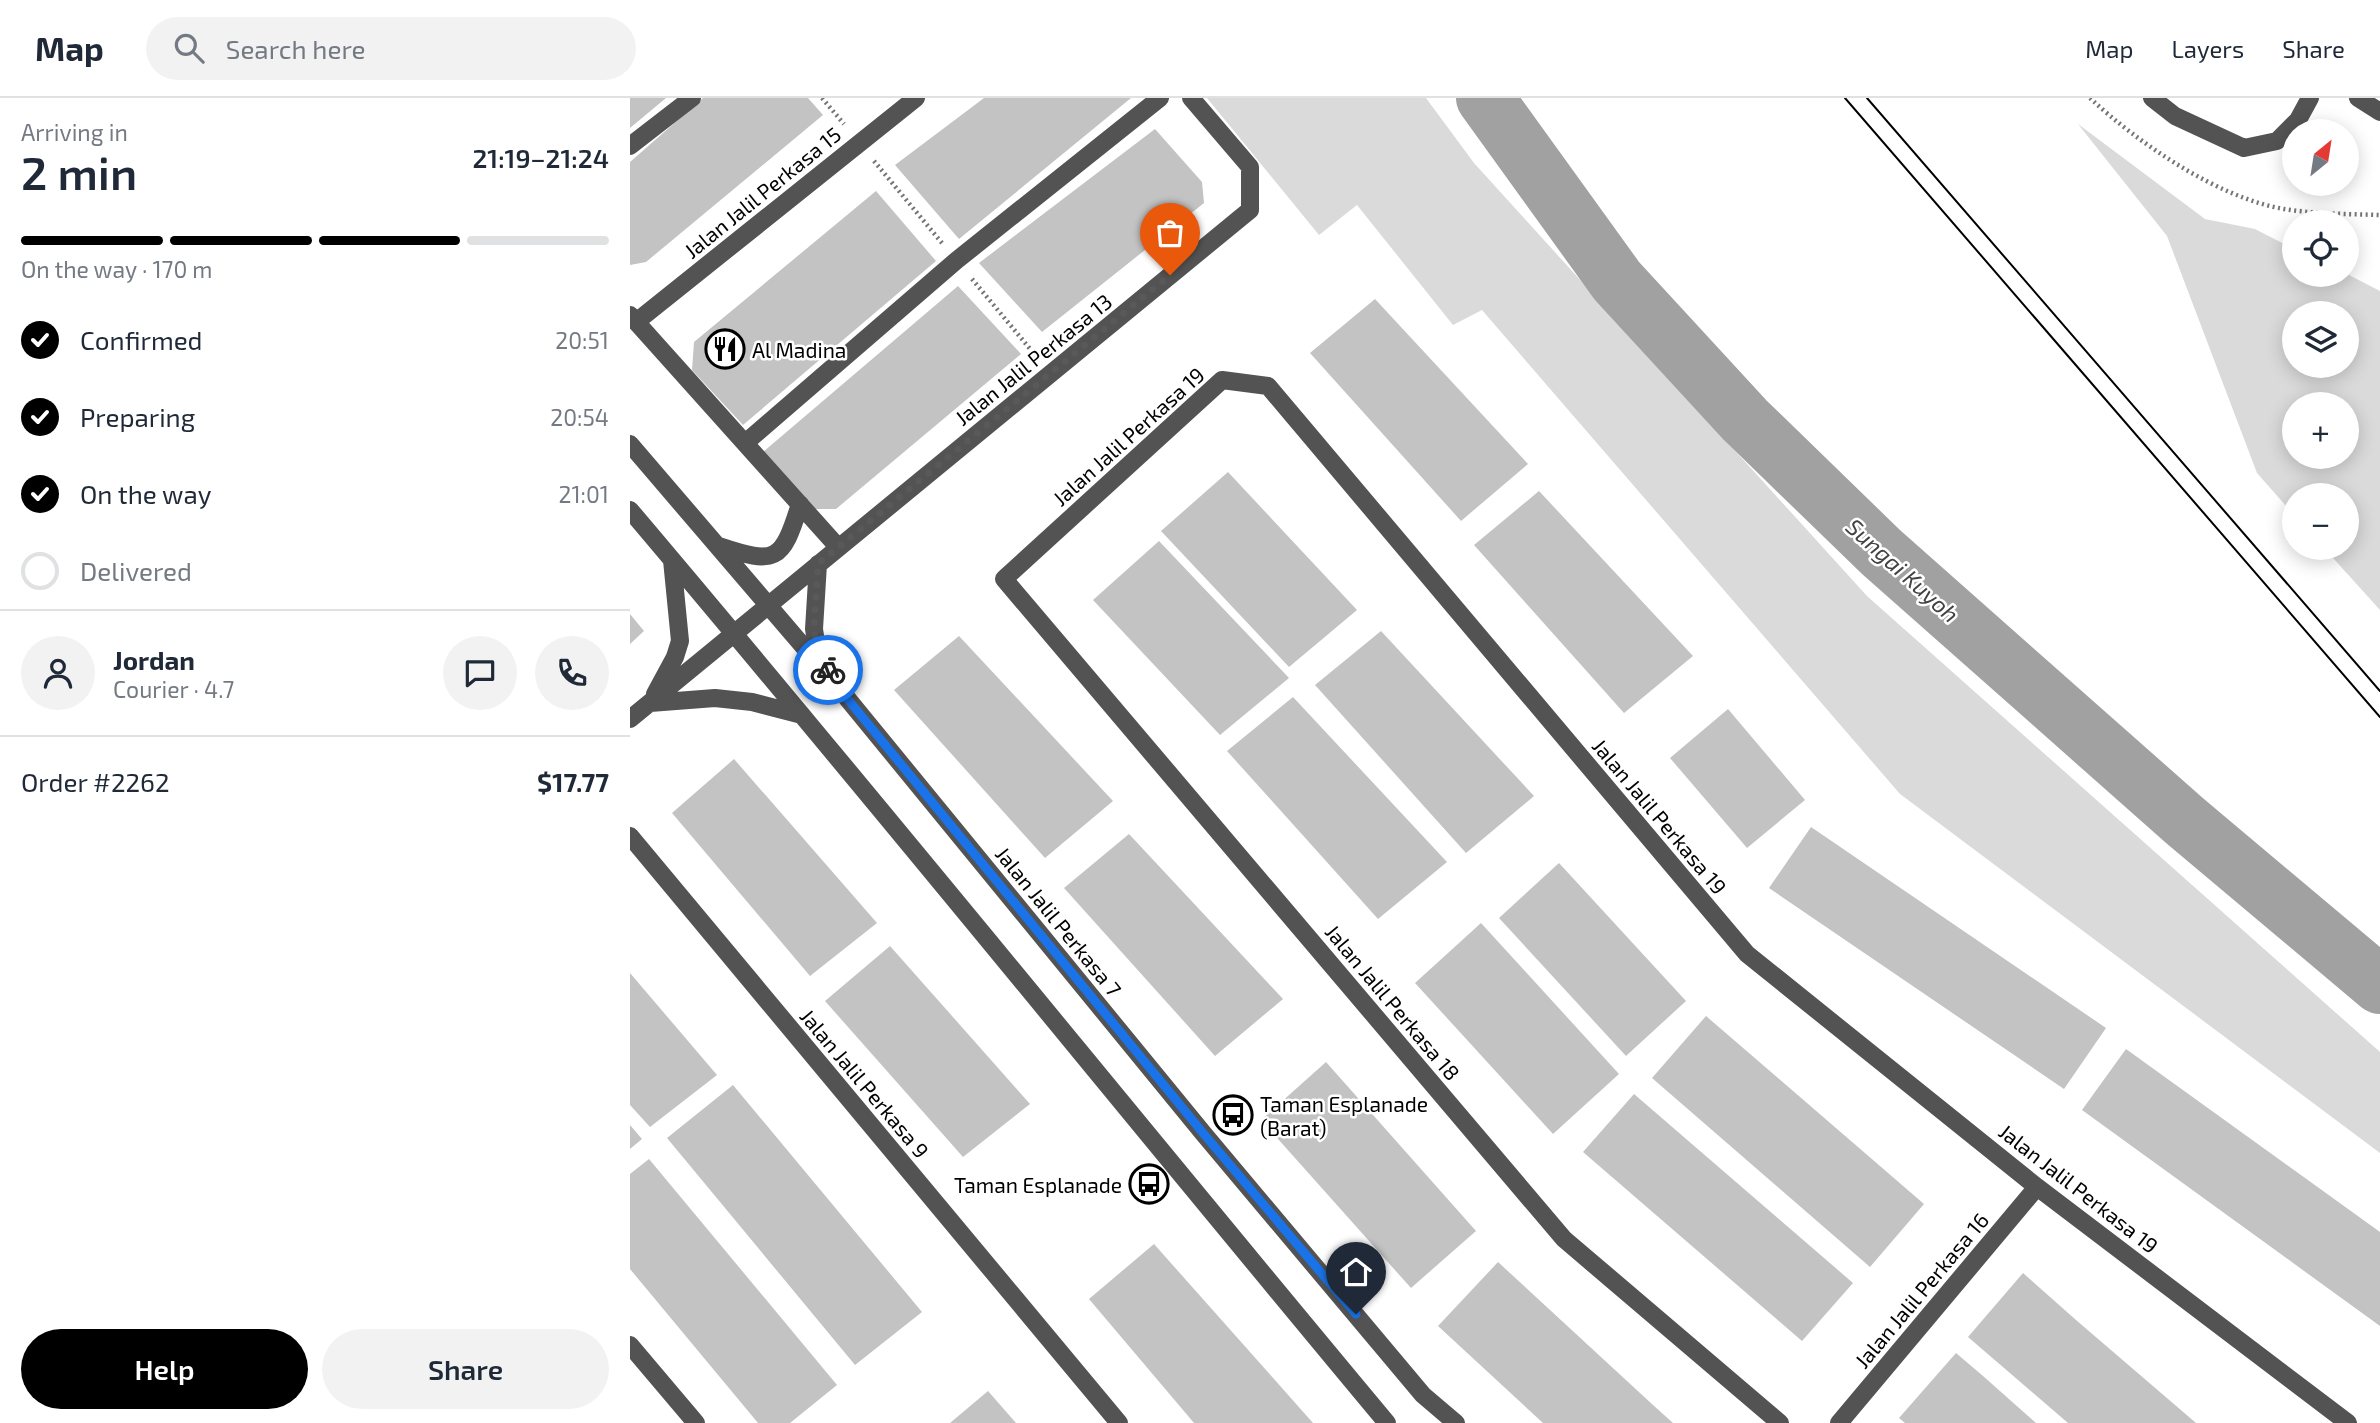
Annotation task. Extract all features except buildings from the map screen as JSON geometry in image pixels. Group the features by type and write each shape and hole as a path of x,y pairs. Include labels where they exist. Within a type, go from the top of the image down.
{"street":[{"path":"630,146 692,98"},
{"name":"Jalan Jalil Perkasa 15","path":"633,318 916,98"},
{"path":"745,443 957,260 1160,98"},
{"name":"Jalan Jalil Perkasa 13","path":"630,719 1250,209 1250,167 1191,98"},
{"path":"2152,98 2175,116 2244,148 2277,141 2298,120 2310,98"},
{"path":"2358,98 2380,112"},
{"path":"633,318 838,547"},
{"name":"Jalan Jalil Perkasa 19","path":"1004,579 1222,380 1268,386 1747,954 2038,1187 2348,1423"},
{"name":"Jalan Jalil Perkasa 7","path":"630,444 833,681 1423,1395 1456,1423"},
{"path":"716,545 751,557 766,557 777,552 785,546 790,536 800,504"},
{"path":"630,510 1387,1423"},
{"path":"650,703 675,657 680,641 672,560"},
{"path":"818,564 814,629 816,642 833,681"},
{"name":"Jalan Jalil Perkasa 18","path":"1004,579 1564,1239 1780,1423"},
{"path":"650,703 715,698 752,702 802,715"},
{"name":"Jalan Jalil Perkasa 9","path":"630,836 1119,1423"},
{"name":"Jalan Jalil Perkasa 16","path":"1839,1423 2038,1187"},
{"path":"630,1345 696,1423"}],"path":[{"path":"822,98 1050,374"},
{"path":"2091,98 2120,126 2221,190 2282,209 2380,215"}],"shaded area":[{"path":"1207,98 1426,98 1474,163 1867,596 2380,1052 2380,1153 1900,794 1482,310 1453,325 1357,205 1319,235"},
{"path":"2078,124 2205,219 2255,229 2282,243 2282,287 2359,287 2359,280 2380,291 2380,610 2335,560 2359,560 2359,483 2282,483 2282,501 2257,473 2167,236"}],"waterway":[{"name":"Sungai Kuyoh","path":"1485,98 1617,281 1745,420 1881,552 2185,821 2380,985"}],"tram line":[{"path":"1845,98 2380,717"},
{"path":"1867,98 2380,691"}],"way so far":[{"path":"828,670 816,642 814,629 818,564 1170,275"}],"place":[{"name":"Al Madina","path":"725,349"},
{"name":"Taman Esplanade (Barat)","path":"1233,1115"},
{"name":"Taman Esplanade","path":"1149,1184"}],"route":[{"path":"828,670 833,681 850,702 1203,1133 1356,1314"}]}
